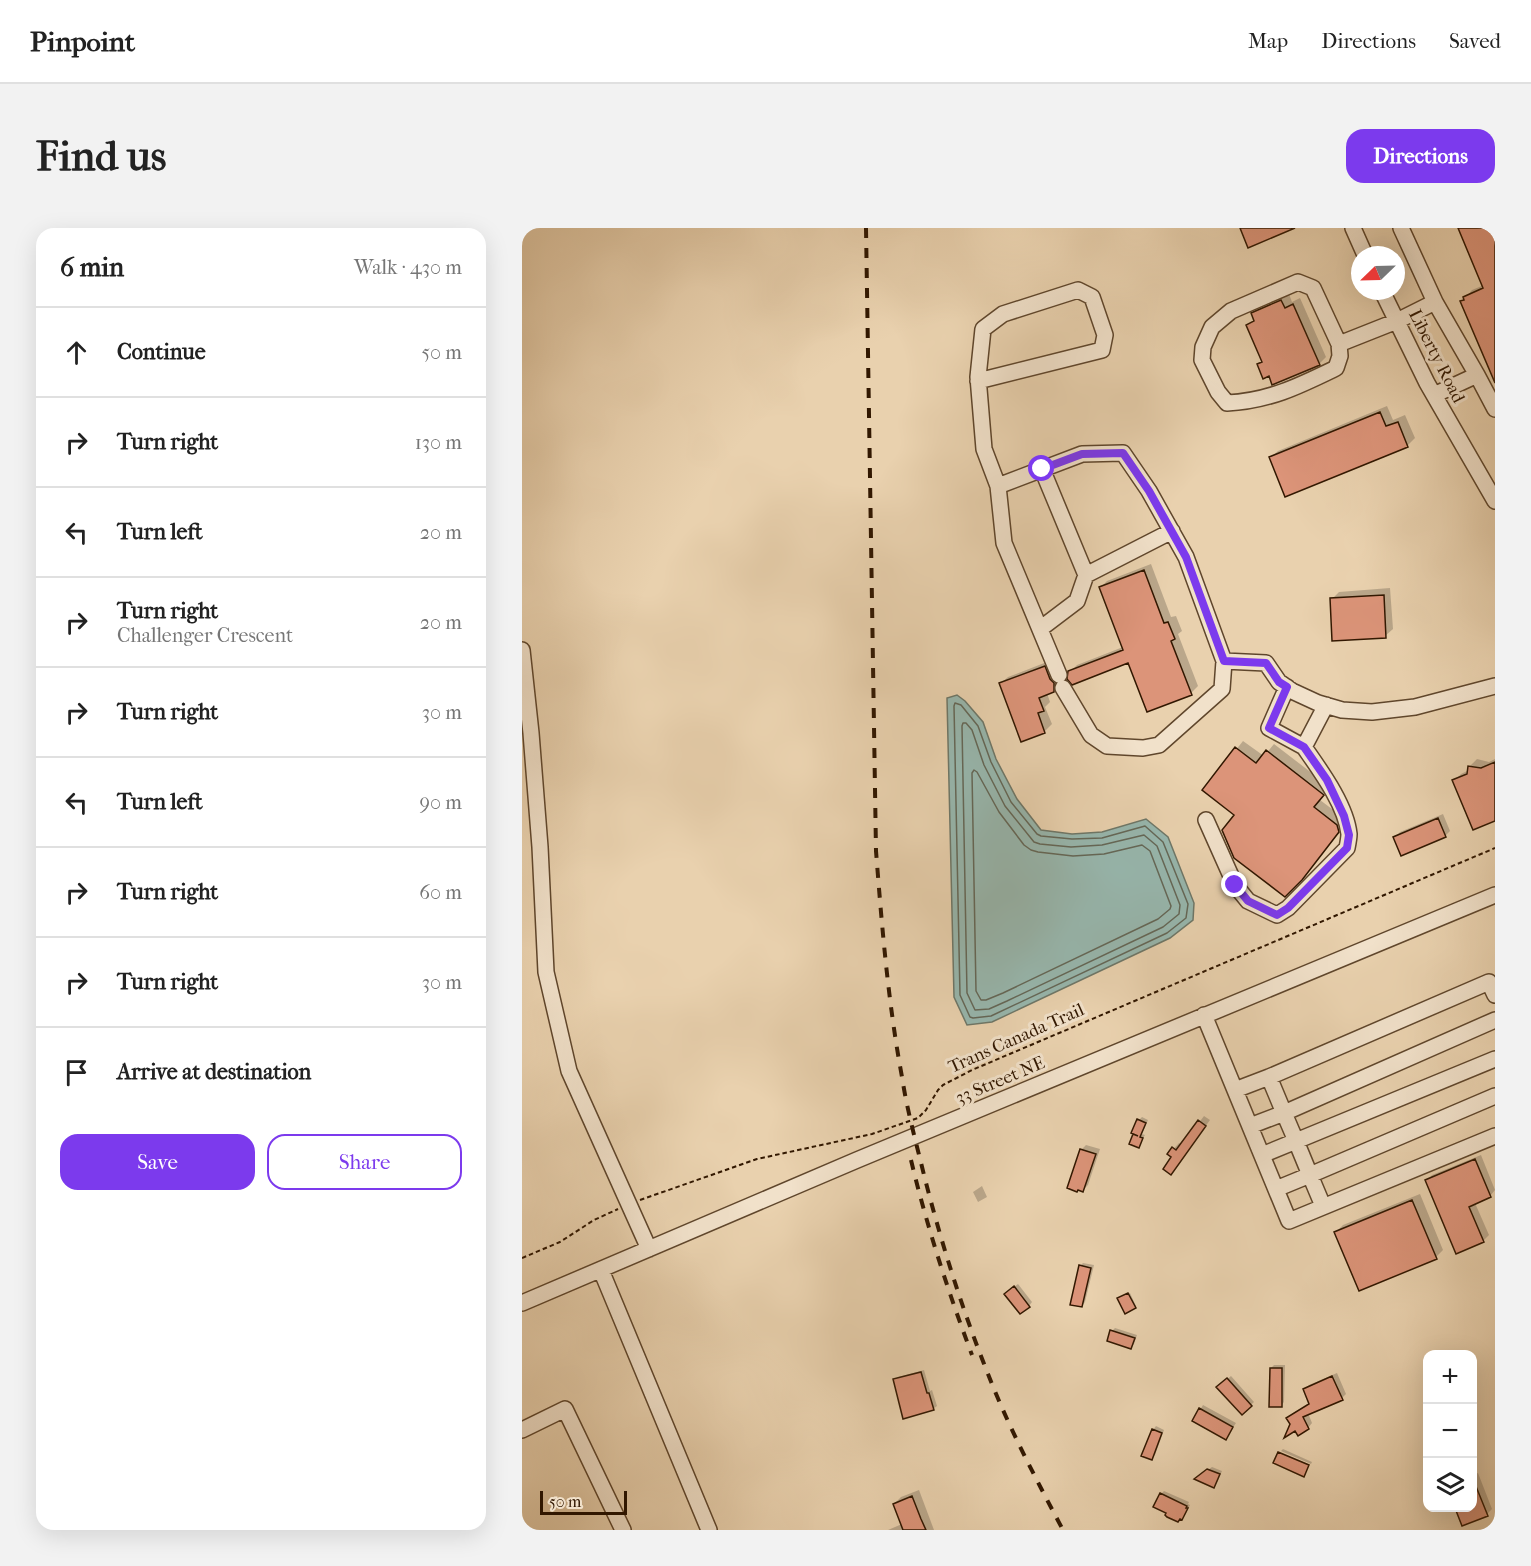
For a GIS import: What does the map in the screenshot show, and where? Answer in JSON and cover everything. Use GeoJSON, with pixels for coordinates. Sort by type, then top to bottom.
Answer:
{"type":"FeatureCollection","features":[{"type":"Feature","properties":{"kind":"street"},"geometry":{"type":"LineString","coordinates":[[1401,228],[1435,302],[1493,401]]}},
{"type":"Feature","properties":{"kind":"street"},"geometry":{"type":"LineString","coordinates":[[1358,229],[1363,246]]}},
{"type":"Feature","properties":{"kind":"street"},"geometry":{"type":"LineString","coordinates":[[1298,282],[1313,288],[1339,344],[1340,356],[1336,368],[1274,396],[1246,402],[1227,403],[1218,392],[1202,360],[1203,347],[1212,327],[1231,311],[1298,282]]}},
{"type":"Feature","properties":{"kind":"street"},"geometry":{"type":"LineString","coordinates":[[978,381],[1102,350],[1105,335],[1092,297],[1078,290],[1003,314],[983,329],[978,381],[984,449],[998,486],[1004,543],[1061,682],[1091,735],[1107,746],[1143,748],[1159,745],[1222,689],[1224,661],[1186,557],[1149,491],[1123,453],[1082,454],[998,486]]}},
{"type":"Feature","properties":{"kind":"street","name":"Liberty Road"},"geometry":{"type":"LineString","coordinates":[[1386,300],[1434,395],[1495,501]]}},
{"type":"Feature","properties":{"kind":"street"},"geometry":{"type":"LineString","coordinates":[[1339,344],[1397,321],[1435,302]]}},
{"type":"Feature","properties":{"kind":"street"},"geometry":{"type":"LineString","coordinates":[[1434,395],[1477,375]]}},
{"type":"Feature","properties":{"kind":"street"},"geometry":{"type":"LineString","coordinates":[[1040,629],[1077,602],[1086,575],[1042,469]]}},
{"type":"Feature","properties":{"kind":"street"},"geometry":{"type":"LineString","coordinates":[[1086,575],[1172,531]]}},
{"type":"Feature","properties":{"kind":"street"},"geometry":{"type":"LineString","coordinates":[[522,650],[540,847],[546,972],[568,1071],[649,1249]]}},
{"type":"Feature","properties":{"kind":"street"},"geometry":{"type":"LineString","coordinates":[[1224,661],[1266,663],[1279,682],[1287,687],[1318,703],[1342,710],[1372,712],[1415,707],[1495,686]]}},
{"type":"Feature","properties":{"kind":"street"},"geometry":{"type":"LineString","coordinates":[[1206,820],[1235,885],[1248,901],[1277,915],[1288,908],[1347,848],[1349,835],[1344,816],[1327,780],[1304,747],[1269,728],[1287,687]]}},
{"type":"Feature","properties":{"kind":"street"},"geometry":{"type":"LineString","coordinates":[[1304,747],[1326,705]]}},
{"type":"Feature","properties":{"kind":"street","name":"33 Street NE"},"geometry":{"type":"LineString","coordinates":[[522,1303],[1204,1015],[1495,895]]}},
{"type":"Feature","properties":{"kind":"street"},"geometry":{"type":"LineString","coordinates":[[1235,1090],[1489,982],[1495,995]]}},
{"type":"Feature","properties":{"kind":"street"},"geometry":{"type":"LineString","coordinates":[[1204,1015],[1289,1221],[1495,1136]]}},
{"type":"Feature","properties":{"kind":"street"},"geometry":{"type":"LineString","coordinates":[[1250,1126],[1495,1020]]}},
{"type":"Feature","properties":{"kind":"street"},"geometry":{"type":"LineString","coordinates":[[1262,1155],[1495,1059]]}},
{"type":"Feature","properties":{"kind":"street"},"geometry":{"type":"LineString","coordinates":[[1269,1077],[1323,1206]]}},
{"type":"Feature","properties":{"kind":"street"},"geometry":{"type":"LineString","coordinates":[[1276,1189],[1495,1096]]}},
{"type":"Feature","properties":{"kind":"street"},"geometry":{"type":"LineString","coordinates":[[601,1270],[709,1530]]}},
{"type":"Feature","properties":{"kind":"street"},"geometry":{"type":"LineString","coordinates":[[522,1430],[565,1409],[623,1530]]}},
{"type":"Feature","properties":{"kind":"path","name":"Trans Canada Trail"},"geometry":{"type":"LineString","coordinates":[[522,1258],[560,1242],[594,1221],[629,1204],[742,1163],[773,1154],[872,1134],[918,1118],[943,1085],[972,1070],[1495,848]]}},
{"type":"Feature","properties":{"kind":"water"},"geometry":{"type":"Polygon","coordinates":[[[957,695],[983,722],[996,759],[1017,799],[1041,830],[1072,834],[1102,832],[1146,819],[1168,837],[1194,903],[1193,920],[1170,938],[992,1022],[967,1025],[954,997],[947,698],[957,695]]]}},
{"type":"Feature","properties":{"kind":"building"},"geometry":{"type":"Polygon","coordinates":[[[1240,228],[1295,228],[1248,248],[1240,228]]]}},
{"type":"Feature","properties":{"kind":"building"},"geometry":{"type":"Polygon","coordinates":[[[1458,228],[1495,228],[1495,383],[1460,301],[1464,300],[1463,297],[1483,288],[1458,228]]]}},
{"type":"Feature","properties":{"kind":"building"},"geometry":{"type":"Polygon","coordinates":[[[1281,300],[1285,308],[1293,304],[1320,365],[1272,385],[1269,376],[1263,379],[1257,364],[1262,362],[1246,325],[1254,321],[1251,313],[1281,300]]]}},
{"type":"Feature","properties":{"kind":"building"},"geometry":{"type":"Polygon","coordinates":[[[1380,412],[1386,426],[1398,422],[1408,447],[1285,497],[1269,457],[1380,412]]]}},
{"type":"Feature","properties":{"kind":"building"},"geometry":{"type":"Polygon","coordinates":[[[1144,570],[1164,623],[1168,622],[1175,639],[1171,641],[1192,695],[1147,712],[1128,663],[1072,685],[1067,679],[1068,671],[1123,650],[1099,587],[1144,570]]]}},
{"type":"Feature","properties":{"kind":"building"},"geometry":{"type":"Polygon","coordinates":[[[1384,595],[1386,638],[1332,641],[1330,598],[1384,595]]]}},
{"type":"Feature","properties":{"kind":"building"},"geometry":{"type":"Polygon","coordinates":[[[1045,666],[1054,683],[1054,692],[1039,698],[1044,711],[1038,713],[1045,733],[1021,742],[999,683],[1045,666]]]}},
{"type":"Feature","properties":{"kind":"building"},"geometry":{"type":"Polygon","coordinates":[[[1235,747],[1256,763],[1266,750],[1324,795],[1314,807],[1337,825],[1339,832],[1302,880],[1285,897],[1234,858],[1222,830],[1234,815],[1202,790],[1235,747]]]}},
{"type":"Feature","properties":{"kind":"building"},"geometry":{"type":"Polygon","coordinates":[[[1495,762],[1495,821],[1473,830],[1452,780],[1467,774],[1468,766],[1481,768],[1495,762]]]}},
{"type":"Feature","properties":{"kind":"building"},"geometry":{"type":"Polygon","coordinates":[[[1438,818],[1446,837],[1401,856],[1393,837],[1438,818]]]}},
{"type":"Feature","properties":{"kind":"building"},"geometry":{"type":"Polygon","coordinates":[[[1137,1119],[1146,1123],[1140,1137],[1143,1138],[1139,1148],[1129,1144],[1133,1134],[1138,1136],[1131,1133],[1137,1119]]]}},
{"type":"Feature","properties":{"kind":"building"},"geometry":{"type":"Polygon","coordinates":[[[1198,1120],[1206,1126],[1171,1175],[1163,1169],[1171,1157],[1167,1154],[1172,1147],[1176,1150],[1198,1120]]]}},
{"type":"Feature","properties":{"kind":"building"},"geometry":{"type":"Polygon","coordinates":[[[1080,1149],[1096,1154],[1083,1192],[1078,1190],[1077,1192],[1067,1188],[1080,1149]]]}},
{"type":"Feature","properties":{"kind":"building"},"geometry":{"type":"Polygon","coordinates":[[[1475,1159],[1491,1197],[1469,1207],[1484,1242],[1456,1254],[1425,1180],[1475,1159]]]}},
{"type":"Feature","properties":{"kind":"building"},"geometry":{"type":"Polygon","coordinates":[[[1412,1200],[1437,1259],[1359,1291],[1334,1232],[1412,1200]]]}},
{"type":"Feature","properties":{"kind":"building"},"geometry":{"type":"Polygon","coordinates":[[[1079,1265],[1091,1268],[1082,1307],[1070,1305],[1079,1265]]]}},
{"type":"Feature","properties":{"kind":"building"},"geometry":{"type":"Polygon","coordinates":[[[1014,1286],[1030,1307],[1020,1314],[1004,1294],[1014,1286]]]}},
{"type":"Feature","properties":{"kind":"building"},"geometry":{"type":"Polygon","coordinates":[[[1128,1293],[1136,1308],[1125,1314],[1117,1298],[1128,1293]]]}},
{"type":"Feature","properties":{"kind":"building"},"geometry":{"type":"Polygon","coordinates":[[[1110,1330],[1135,1338],[1131,1349],[1107,1341],[1110,1330]]]}},
{"type":"Feature","properties":{"kind":"building"},"geometry":{"type":"Polygon","coordinates":[[[1270,1368],[1282,1368],[1282,1407],[1269,1407],[1270,1368]]]}},
{"type":"Feature","properties":{"kind":"building"},"geometry":{"type":"Polygon","coordinates":[[[921,1372],[934,1410],[903,1419],[893,1379],[921,1372]]]}},
{"type":"Feature","properties":{"kind":"building"},"geometry":{"type":"Polygon","coordinates":[[[1332,1376],[1343,1400],[1303,1417],[1309,1429],[1298,1436],[1295,1431],[1284,1438],[1290,1424],[1286,1418],[1309,1404],[1303,1389],[1332,1376]]]}},
{"type":"Feature","properties":{"kind":"building"},"geometry":{"type":"Polygon","coordinates":[[[1227,1378],[1252,1406],[1242,1415],[1216,1387],[1227,1378]]]}},
{"type":"Feature","properties":{"kind":"building"},"geometry":{"type":"Polygon","coordinates":[[[1199,1408],[1233,1427],[1226,1440],[1192,1421],[1199,1408]]]}},
{"type":"Feature","properties":{"kind":"building"},"geometry":{"type":"Polygon","coordinates":[[[1152,1429],[1162,1433],[1152,1460],[1141,1456],[1152,1429]]]}},
{"type":"Feature","properties":{"kind":"building"},"geometry":{"type":"Polygon","coordinates":[[[1278,1452],[1309,1465],[1304,1477],[1273,1463],[1278,1452]]]}},
{"type":"Feature","properties":{"kind":"building"},"geometry":{"type":"Polygon","coordinates":[[[1207,1469],[1220,1474],[1214,1488],[1194,1479],[1207,1469]]]}},
{"type":"Feature","properties":{"kind":"building"},"geometry":{"type":"Polygon","coordinates":[[[1477,1489],[1488,1516],[1462,1526],[1457,1512],[1477,1512],[1477,1489]]]}},
{"type":"Feature","properties":{"kind":"building"},"geometry":{"type":"Polygon","coordinates":[[[1160,1493],[1187,1506],[1182,1520],[1178,1522],[1153,1507],[1160,1493]]]}},
{"type":"Feature","properties":{"kind":"building"},"geometry":{"type":"Polygon","coordinates":[[[912,1496],[926,1530],[903,1530],[893,1504],[912,1496]]]}},
{"type":"Feature","properties":{"kind":"railway"},"geometry":{"type":"LineString","coordinates":[[866,228],[876,851],[886,964],[897,1049],[906,1102],[924,1175],[945,1250],[978,1350],[1005,1414],[1063,1530]]}},
{"type":"Feature","properties":{"kind":"railway"},"geometry":{"type":"LineString","coordinates":[[911,1160],[938,1259],[972,1355]]}},
{"type":"Feature","properties":{"kind":"route"},"geometry":{"type":"LineString","coordinates":[[1042,469],[1082,454],[1123,453],[1149,491],[1186,557],[1224,661],[1266,663],[1279,682],[1287,687],[1269,728],[1304,747],[1327,780],[1344,816],[1349,835],[1347,848],[1288,908],[1277,915],[1248,901],[1235,885]]}}]}
